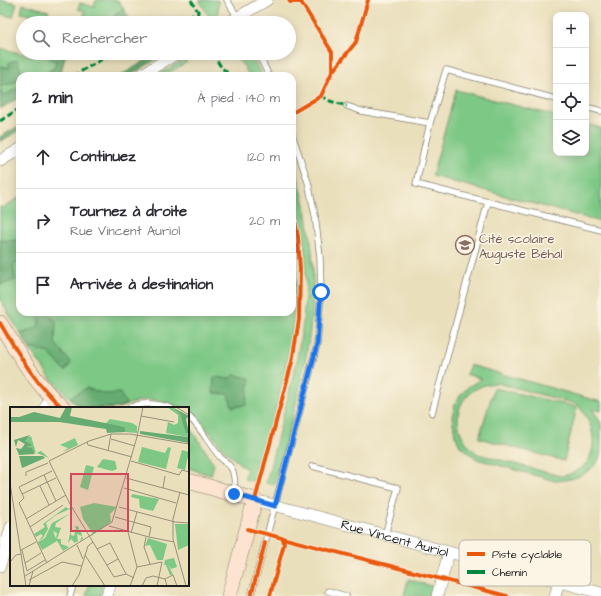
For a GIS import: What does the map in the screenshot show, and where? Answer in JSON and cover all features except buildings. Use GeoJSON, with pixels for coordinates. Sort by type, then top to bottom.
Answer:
{"type":"FeatureCollection","features":[{"type":"Feature","properties":{"kind":"street"},"geometry":{"type":"LineString","coordinates":[[243,16],[267,0]]}},
{"type":"Feature","properties":{"kind":"street"},"geometry":{"type":"LineString","coordinates":[[146,72],[166,60]]}},
{"type":"Feature","properties":{"kind":"street"},"geometry":{"type":"LineString","coordinates":[[0,161],[16,151]]}},
{"type":"Feature","properties":{"kind":"street"},"geometry":{"type":"LineString","coordinates":[[0,323],[48,403],[60,407]]}},
{"type":"Feature","properties":{"kind":"street","name":"Rue Vincent Auriol"},"geometry":{"type":"LineString","coordinates":[[189,481],[275,506],[459,555]]}},
{"type":"Feature","properties":{"kind":"street"},"geometry":{"type":"LineString","coordinates":[[229,596],[255,500]]}},
{"type":"Feature","properties":{"kind":"street"},"geometry":{"type":"LineString","coordinates":[[0,566],[10,531]]}},
{"type":"Feature","properties":{"kind":"street"},"geometry":{"type":"LineString","coordinates":[[437,596],[449,552]]}},
{"type":"Feature","properties":{"kind":"street"},"geometry":{"type":"LineString","coordinates":[[107,596],[110,586]]}},
{"type":"Feature","properties":{"kind":"street"},"geometry":{"type":"LineString","coordinates":[[555,596],[557,586]]}},
{"type":"Feature","properties":{"kind":"street","name":"Rue Vincent Auriol"},"geometry":{"type":"LineString","coordinates":[[574,586],[601,593]]}},
{"type":"Feature","properties":{"kind":"lane"},"geometry":{"type":"LineString","coordinates":[[227,0],[233,16]]}},
{"type":"Feature","properties":{"kind":"lane"},"geometry":{"type":"LineString","coordinates":[[261,60],[267,72]]}},
{"type":"Feature","properties":{"kind":"lane"},"geometry":{"type":"LineString","coordinates":[[553,98],[446,70],[430,123],[416,184],[601,230]]}},
{"type":"Feature","properties":{"kind":"lane"},"geometry":{"type":"LineString","coordinates":[[347,106],[361,111],[430,123]]}},
{"type":"Feature","properties":{"kind":"lane"},"geometry":{"type":"LineString","coordinates":[[589,108],[601,111]]}},
{"type":"Feature","properties":{"kind":"lane"},"geometry":{"type":"LineString","coordinates":[[251,596],[317,345],[321,292],[320,257],[308,182],[296,146]]}},
{"type":"Feature","properties":{"kind":"lane"},"geometry":{"type":"LineString","coordinates":[[432,412],[488,202]]}},
{"type":"Feature","properties":{"kind":"lane"},"geometry":{"type":"LineString","coordinates":[[132,407],[143,404],[163,407]]}},
{"type":"Feature","properties":{"kind":"lane"},"geometry":{"type":"LineString","coordinates":[[189,417],[196,423],[221,458],[229,464],[233,471],[235,484],[234,494]]}},
{"type":"Feature","properties":{"kind":"lane"},"geometry":{"type":"LineString","coordinates":[[312,466],[398,488],[385,535]]}},
{"type":"Feature","properties":{"kind":"lane"},"geometry":{"type":"LineString","coordinates":[[70,596],[73,586]]}},
{"type":"Feature","properties":{"kind":"lane"},"geometry":{"type":"LineString","coordinates":[[328,591],[346,596]]}},
{"type":"Feature","properties":{"kind":"green space"},"geometry":{"type":"Polygon","coordinates":[[[0,0],[17,3],[13,17],[0,14],[0,0]]]}},
{"type":"Feature","properties":{"kind":"green space"},"geometry":{"type":"Polygon","coordinates":[[[96,0],[118,0],[123,8],[114,16],[84,16],[85,11],[78,9],[80,3],[94,7],[96,0]]]}},
{"type":"Feature","properties":{"kind":"green space"},"geometry":{"type":"Polygon","coordinates":[[[199,0],[218,0],[218,15],[209,16],[199,0]]]}},
{"type":"Feature","properties":{"kind":"green space"},"geometry":{"type":"Polygon","coordinates":[[[23,4],[49,11],[47,16],[34,16],[21,13],[23,4]]]}},
{"type":"Feature","properties":{"kind":"green space"},"geometry":{"type":"Polygon","coordinates":[[[123,8],[128,16],[114,16],[123,8]]]}},
{"type":"Feature","properties":{"kind":"green space"},"geometry":{"type":"Polygon","coordinates":[[[0,48],[16,52],[16,60],[56,61],[54,68],[48,72],[21,72],[21,70],[0,66],[0,48]]]}},
{"type":"Feature","properties":{"kind":"green space"},"geometry":{"type":"Polygon","coordinates":[[[17,60],[21,72],[16,72],[16,81],[0,87],[0,66],[9,68],[9,62],[17,60]]]}},
{"type":"Feature","properties":{"kind":"green space"},"geometry":{"type":"Polygon","coordinates":[[[54,60],[64,60],[61,72],[48,72],[54,68],[56,61],[54,60]]]}},
{"type":"Feature","properties":{"kind":"green space"},"geometry":{"type":"Polygon","coordinates":[[[146,60],[155,60],[135,72],[127,72],[146,60]]]}},
{"type":"Feature","properties":{"kind":"green space"},"geometry":{"type":"Polygon","coordinates":[[[183,60],[187,62],[171,72],[163,72],[183,60]]]}},
{"type":"Feature","properties":{"kind":"green space"},"geometry":{"type":"Polygon","coordinates":[[[239,60],[253,60],[260,72],[247,72],[239,60]]]}},
{"type":"Feature","properties":{"kind":"green space"},"geometry":{"type":"Polygon","coordinates":[[[16,81],[16,89],[3,97],[0,87],[16,81]]]}},
{"type":"Feature","properties":{"kind":"green space"},"geometry":{"type":"Polygon","coordinates":[[[0,89],[3,96],[16,89],[16,99],[0,109],[0,89]]]}},
{"type":"Feature","properties":{"kind":"green space"},"geometry":{"type":"Polygon","coordinates":[[[456,90],[553,115],[553,156],[589,156],[589,125],[601,128],[601,222],[432,176],[456,90]]]}},
{"type":"Feature","properties":{"kind":"green space"},"geometry":{"type":"Polygon","coordinates":[[[16,128],[16,132],[0,142],[0,137],[16,128]]]}},
{"type":"Feature","properties":{"kind":"green space"},"geometry":{"type":"Polygon","coordinates":[[[296,171],[305,204],[312,251],[312,309],[300,385],[274,485],[266,483],[296,364],[303,323],[306,285],[305,249],[296,201],[296,171]]]}},
{"type":"Feature","properties":{"kind":"green space"},"geometry":{"type":"Polygon","coordinates":[[[16,199],[16,316],[294,316],[288,358],[281,390],[256,482],[244,479],[247,470],[224,450],[195,414],[189,411],[189,407],[178,407],[158,401],[144,400],[122,407],[79,407],[51,379],[29,348],[0,299],[0,206],[2,208],[16,199]]]}},
{"type":"Feature","properties":{"kind":"green space"},"geometry":{"type":"Polygon","coordinates":[[[16,240],[16,263],[13,266],[15,280],[0,285],[0,241],[16,240]]]}},
{"type":"Feature","properties":{"kind":"green space"},"geometry":{"type":"Polygon","coordinates":[[[40,316],[50,316],[56,321],[55,343],[71,363],[65,371],[49,353],[29,348],[21,334],[38,327],[40,316]]]}},
{"type":"Feature","properties":{"kind":"green space"},"geometry":{"type":"Polygon","coordinates":[[[470,365],[601,402],[601,411],[592,409],[601,424],[601,453],[594,466],[589,471],[576,477],[555,481],[477,459],[460,446],[455,435],[452,417],[455,404],[460,396],[468,387],[481,379],[466,374],[470,365]],[[497,383],[482,386],[471,392],[463,400],[459,411],[458,422],[461,433],[468,444],[478,454],[560,476],[573,473],[583,466],[590,458],[593,447],[593,436],[590,424],[576,404],[497,383]]]}},
{"type":"Feature","properties":{"kind":"green space"},"geometry":{"type":"Polygon","coordinates":[[[233,375],[250,378],[246,405],[232,407],[228,394],[213,393],[214,377],[229,379],[233,375]]]}},
{"type":"Feature","properties":{"kind":"green space"},"geometry":{"type":"Polygon","coordinates":[[[86,388],[105,394],[120,393],[126,404],[119,407],[79,407],[70,398],[86,388]]]}},
{"type":"Feature","properties":{"kind":"green space"},"geometry":{"type":"Polygon","coordinates":[[[494,388],[577,407],[564,461],[479,438],[494,388]]]}},
{"type":"Feature","properties":{"kind":"green space"},"geometry":{"type":"Polygon","coordinates":[[[189,428],[196,436],[214,464],[211,475],[189,468],[189,428]]]}},
{"type":"Feature","properties":{"kind":"green space"},"geometry":{"type":"Polygon","coordinates":[[[408,579],[434,587],[431,596],[404,596],[408,579]]]}},
{"type":"Feature","properties":{"kind":"green space"},"geometry":{"type":"Polygon","coordinates":[[[89,586],[103,586],[100,596],[86,596],[89,586]]]}},
{"type":"Feature","properties":{"kind":"marked path"},"geometry":{"type":"LineString","coordinates":[[191,0],[200,16]]}},
{"type":"Feature","properties":{"kind":"marked path"},"geometry":{"type":"LineString","coordinates":[[191,16],[199,13]]}},
{"type":"Feature","properties":{"kind":"marked path"},"geometry":{"type":"LineString","coordinates":[[80,72],[101,60]]}},
{"type":"Feature","properties":{"kind":"marked path"},"geometry":{"type":"LineString","coordinates":[[217,60],[227,72]]}},
{"type":"Feature","properties":{"kind":"marked path"},"geometry":{"type":"LineString","coordinates":[[321,96],[330,101],[347,106]]}},
{"type":"Feature","properties":{"kind":"marked path"},"geometry":{"type":"LineString","coordinates":[[0,121],[16,111]]}},
{"type":"Feature","properties":{"kind":"cycle path"},"geometry":{"type":"LineString","coordinates":[[289,0],[290,2],[301,2],[332,52],[332,72]]}},
{"type":"Feature","properties":{"kind":"cycle path"},"geometry":{"type":"LineString","coordinates":[[296,111],[321,96],[332,72],[356,42],[368,0]]}},
{"type":"Feature","properties":{"kind":"cycle path"},"geometry":{"type":"LineString","coordinates":[[255,500],[292,362],[299,320],[300,269],[296,226]]}},
{"type":"Feature","properties":{"kind":"cycle path"},"geometry":{"type":"LineString","coordinates":[[0,323],[36,379],[62,407]]}},
{"type":"Feature","properties":{"kind":"cycle path"},"geometry":{"type":"LineString","coordinates":[[247,529],[459,584]]}},
{"type":"Feature","properties":{"kind":"cycle path"},"geometry":{"type":"LineString","coordinates":[[270,596],[284,544],[283,538]]}},
{"type":"Feature","properties":{"kind":"cycle path"},"geometry":{"type":"LineString","coordinates":[[251,596],[265,543]]}},
{"type":"Feature","properties":{"kind":"cycle path"},"geometry":{"type":"LineString","coordinates":[[468,586],[507,596]]}},
{"type":"Feature","properties":{"kind":"place","name":"Cité scolaire Auguste Béhal"},"geometry":{"type":"Point","coordinates":[465,245]}},
{"type":"Feature","properties":{"kind":"route"},"geometry":{"type":"LineString","coordinates":[[234,494],[275,506],[306,392],[317,345],[321,292]]}}]}
